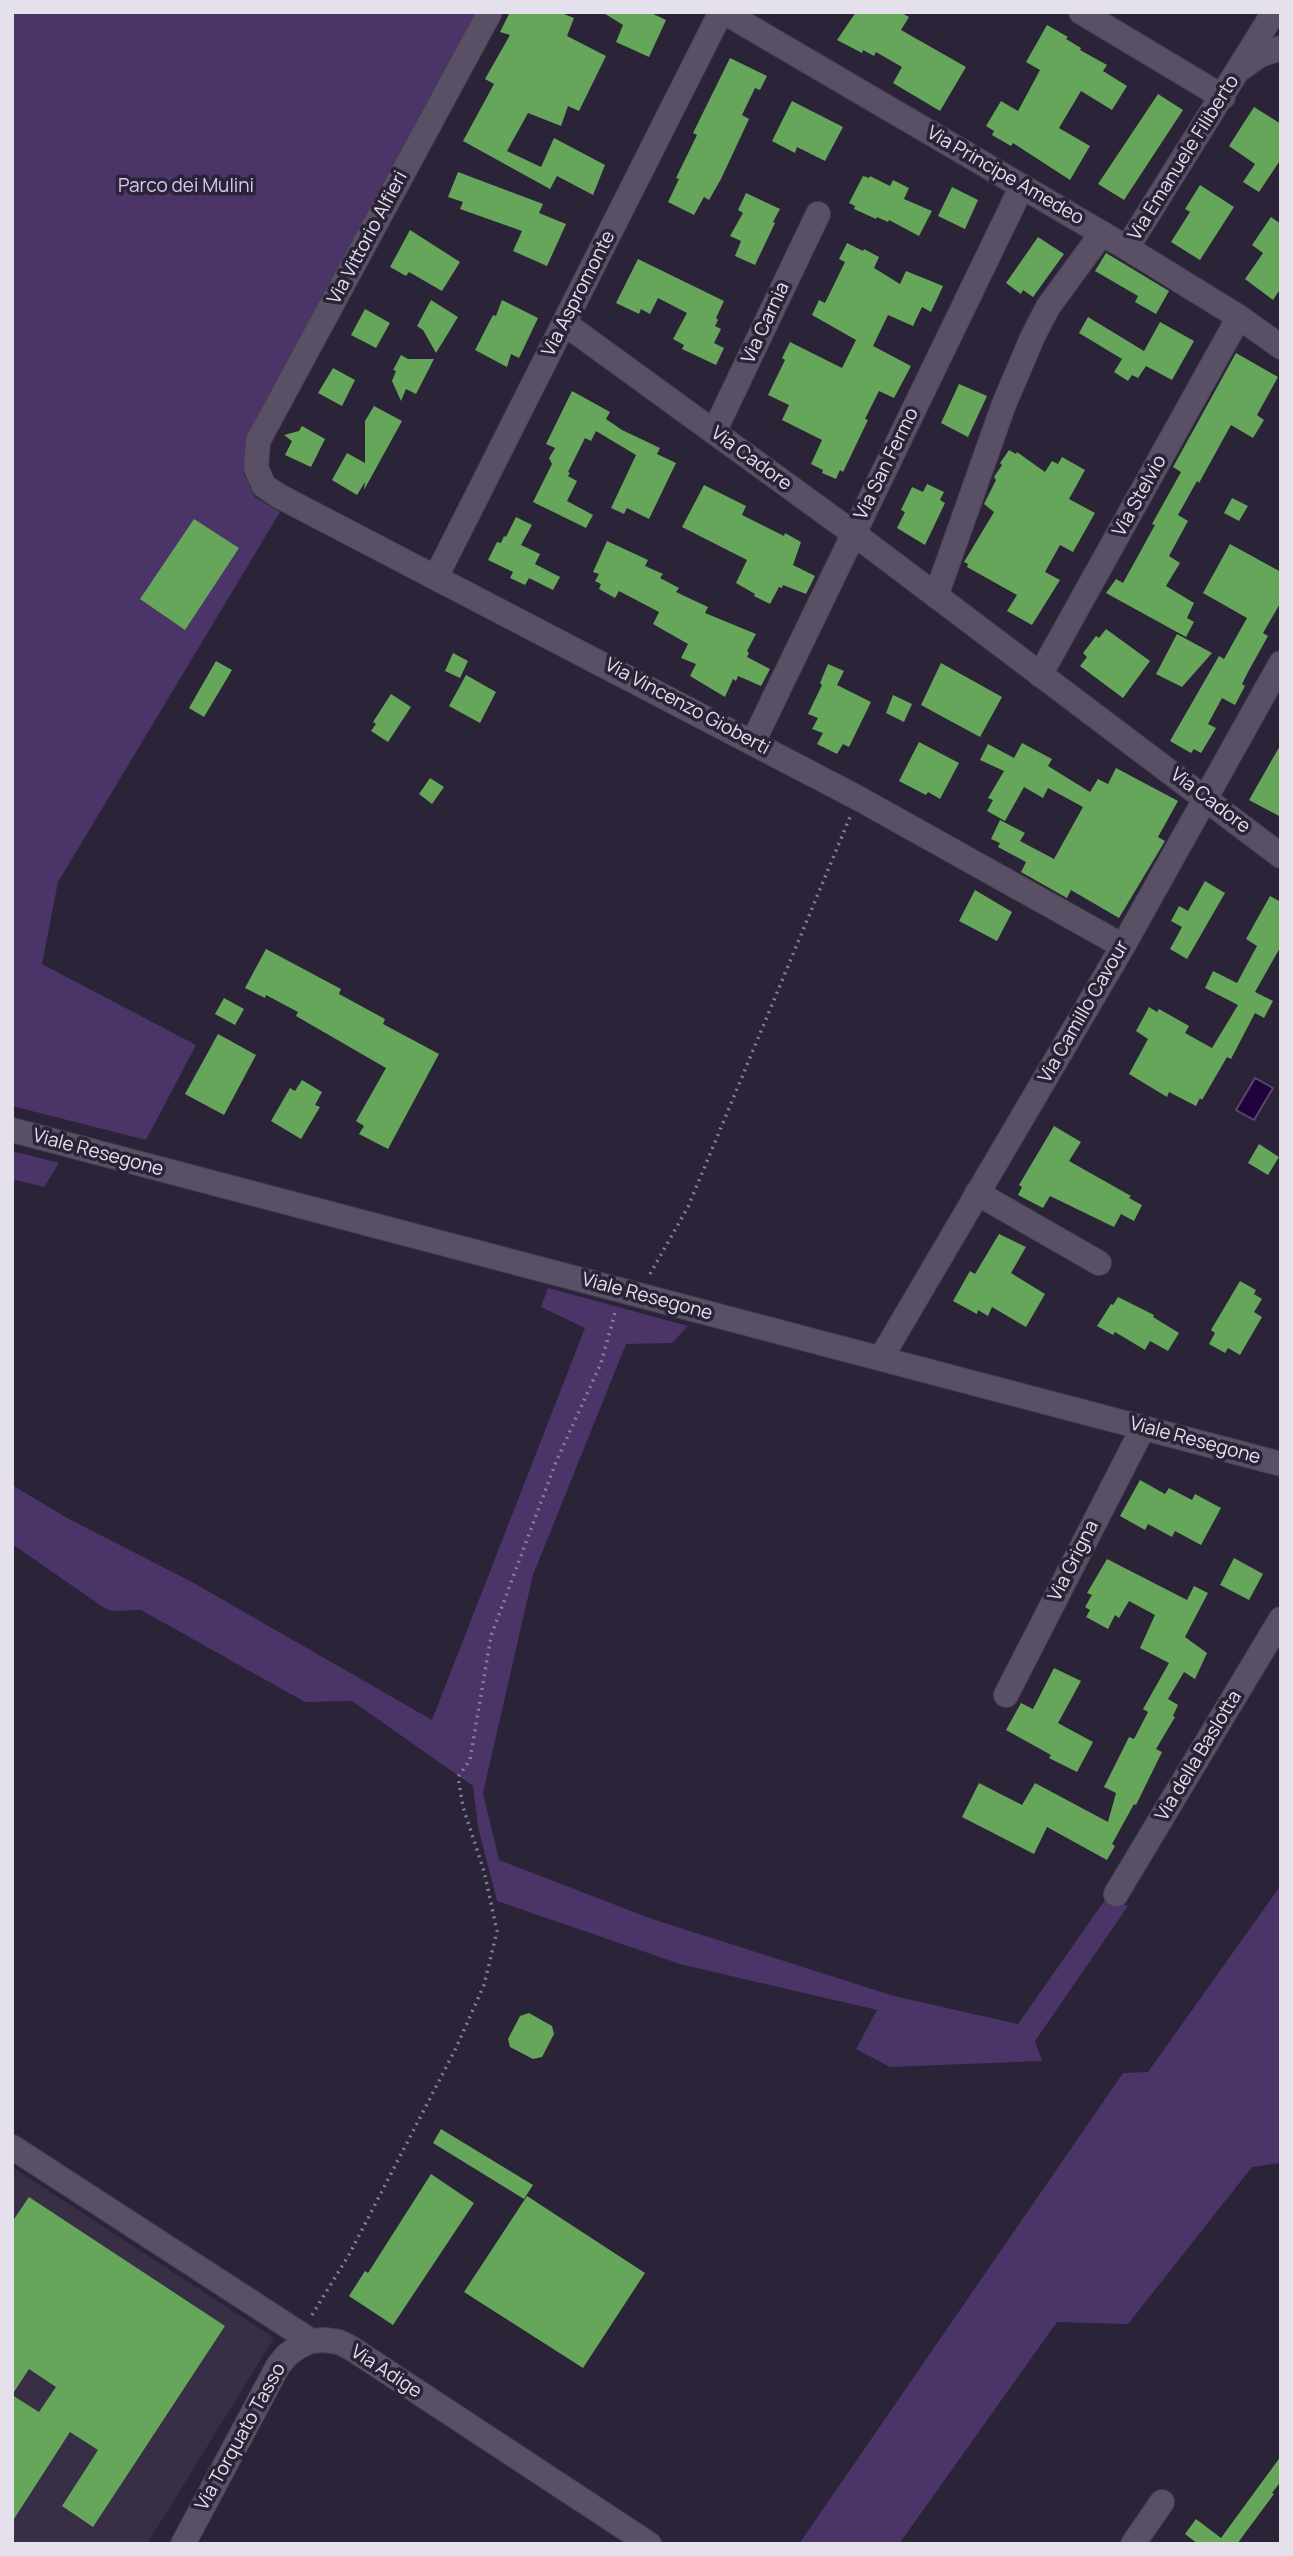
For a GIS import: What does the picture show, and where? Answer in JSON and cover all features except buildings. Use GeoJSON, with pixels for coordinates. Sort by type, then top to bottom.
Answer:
{"type":"FeatureCollection","features":[{"type":"Feature","properties":{"kind":"street","name":"Via Vittorio Alfieri"},"geometry":{"type":"LineString","coordinates":[[256,468],[258,441],[490,12]]}},
{"type":"Feature","properties":{"kind":"street","name":"Via Principe Amedeo"},"geometry":{"type":"LineString","coordinates":[[723,12],[1127,248],[1239,317],[1281,347]]}},
{"type":"Feature","properties":{"kind":"street","name":"Via Aspromonte"},"geometry":{"type":"LineString","coordinates":[[436,577],[723,12]]}},
{"type":"Feature","properties":{"kind":"street"},"geometry":{"type":"LineString","coordinates":[[1081,12],[1223,97]]}},
{"type":"Feature","properties":{"kind":"street"},"geometry":{"type":"LineString","coordinates":[[1275,12],[1281,38]]}},
{"type":"Feature","properties":{"kind":"street","name":"Via Emanuele Filiberto"},"geometry":{"type":"LineString","coordinates":[[1127,248],[1223,97],[1249,48],[1275,12]]}},
{"type":"Feature","properties":{"kind":"street"},"geometry":{"type":"LineString","coordinates":[[1240,69],[1260,55],[1281,48]]}},
{"type":"Feature","properties":{"kind":"street","name":"Via San Fermo"},"geometry":{"type":"LineString","coordinates":[[753,742],[1022,186]]}},
{"type":"Feature","properties":{"kind":"street","name":"Via Carnia"},"geometry":{"type":"LineString","coordinates":[[714,432],[818,214]]}},
{"type":"Feature","properties":{"kind":"street"},"geometry":{"type":"LineString","coordinates":[[936,596],[1004,404],[1033,337],[1048,307],[1102,233]]}},
{"type":"Feature","properties":{"kind":"street","name":"Via Stelvio"},"geometry":{"type":"LineString","coordinates":[[1040,676],[1239,317]]}},
{"type":"Feature","properties":{"kind":"street","name":"Via Cadore"},"geometry":{"type":"LineString","coordinates":[[564,323],[853,533],[1281,856]]}},
{"type":"Feature","properties":{"kind":"street","name":"Via Vincenzo Gioberti"},"geometry":{"type":"LineString","coordinates":[[256,468],[264,486],[279,496],[753,742],[1123,946]]}},
{"type":"Feature","properties":{"kind":"street","name":"Via Camillo Cavour"},"geometry":{"type":"LineString","coordinates":[[881,1358],[1123,946],[1281,663]]}},
{"type":"Feature","properties":{"kind":"street","name":"Viale Resegone"},"geometry":{"type":"LineString","coordinates":[[12,1130],[1281,1464]]}},
{"type":"Feature","properties":{"kind":"street"},"geometry":{"type":"LineString","coordinates":[[977,1193],[1099,1263]]}},
{"type":"Feature","properties":{"kind":"street","name":"Via Grigna"},"geometry":{"type":"LineString","coordinates":[[1006,1695],[1143,1428]]}},
{"type":"Feature","properties":{"kind":"street","name":"Via della Baslotta"},"geometry":{"type":"LineString","coordinates":[[1116,1894],[1272,1652],[1281,1619]]}},
{"type":"Feature","properties":{"kind":"street","name":"Via Adige"},"geometry":{"type":"LineString","coordinates":[[12,2147],[305,2338],[351,2348],[649,2544]]}},
{"type":"Feature","properties":{"kind":"street","name":"Via Torquato Tasso"},"geometry":{"type":"LineString","coordinates":[[185,2543],[278,2367],[286,2355],[305,2338]]}},
{"type":"Feature","properties":{"kind":"street"},"geometry":{"type":"LineString","coordinates":[[1133,2544],[1162,2502]]}},
{"type":"Feature","properties":{"kind":"path"},"geometry":{"type":"LineString","coordinates":[[305,2338],[456,2048],[484,1985],[497,1931],[484,1871],[463,1807],[458,1777],[470,1760],[491,1636],[556,1462],[630,1292],[688,1207],[858,798]]}},
{"type":"Feature","properties":{"kind":"shaded area"},"geometry":{"type":"Polygon","coordinates":[[[1255,1078],[1273,1088],[1254,1120],[1236,1110],[1255,1078]]]}},
{"type":"Feature","properties":{"kind":"shaded area"},"geometry":{"type":"Polygon","coordinates":[[[12,2167],[274,2338],[147,2544],[12,2544],[12,2167]]]}},
{"type":"Feature","properties":{"kind":"green space","name":"Parco dei Mulini"},"geometry":{"type":"Polygon","coordinates":[[[12,12],[486,12],[247,436],[243,472],[255,497],[280,512],[58,882],[42,964],[196,1045],[146,1140],[12,1106],[12,12]]]}},
{"type":"Feature","properties":{"kind":"green space"},"geometry":{"type":"Polygon","coordinates":[[[12,1151],[59,1163],[44,1187],[12,1179],[12,1151]]]}},
{"type":"Feature","properties":{"kind":"green space"},"geometry":{"type":"Polygon","coordinates":[[[548,1288],[688,1326],[672,1343],[626,1344],[533,1575],[483,1793],[499,1860],[652,1919],[894,1996],[1018,2024],[1107,1897],[1128,1906],[1035,2041],[1042,2061],[890,2067],[856,2049],[877,2010],[680,1964],[497,1901],[478,1827],[473,1786],[352,1701],[305,1702],[141,1610],[112,1611],[103,1607],[12,1544],[12,1485],[69,1519],[192,1582],[432,1720],[585,1328],[541,1307],[548,1288]]]}},
{"type":"Feature","properties":{"kind":"green space"},"geometry":{"type":"Polygon","coordinates":[[[1281,1885],[1281,2163],[1252,2167],[1128,2324],[1057,2322],[899,2544],[799,2544],[1123,2073],[1148,2072],[1281,1885]]]}}]}
